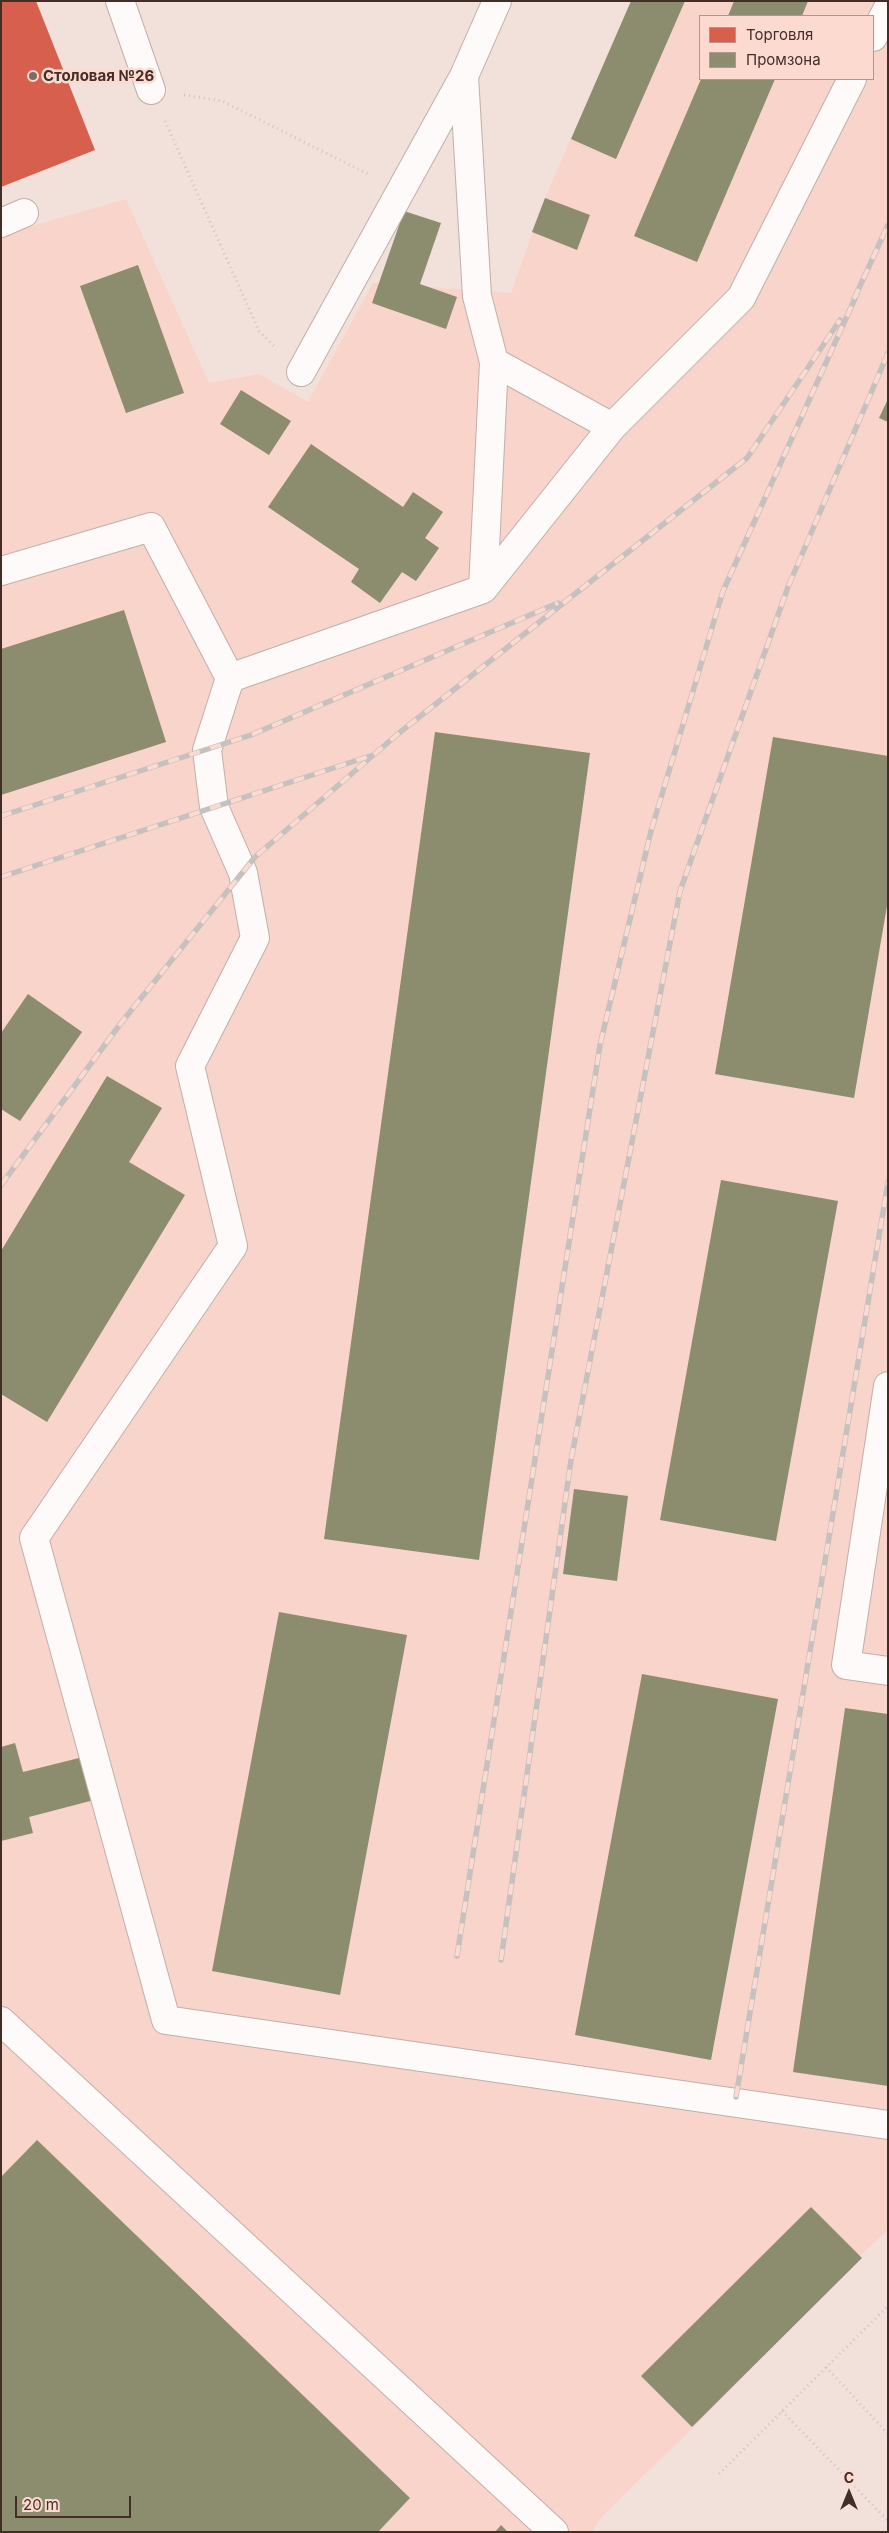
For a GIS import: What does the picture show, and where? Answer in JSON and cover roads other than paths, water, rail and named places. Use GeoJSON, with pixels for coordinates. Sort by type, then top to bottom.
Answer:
{"type":"FeatureCollection","features":[{"type":"Feature","properties":{"kind":"lane"},"geometry":{"type":"LineString","coordinates":[[120,1],[151,90]]}},
{"type":"Feature","properties":{"kind":"lane"},"geometry":{"type":"LineString","coordinates":[[301,372],[464,76],[497,1]]}},
{"type":"Feature","properties":{"kind":"lane"},"geometry":{"type":"LineString","coordinates":[[874,36],[888,8]]}},
{"type":"Feature","properties":{"kind":"lane"},"geometry":{"type":"LineString","coordinates":[[464,76],[477,296],[494,362],[483,589]]}},
{"type":"Feature","properties":{"kind":"lane"},"geometry":{"type":"LineString","coordinates":[[230,678],[483,589],[612,427],[741,298],[851,80]]}},
{"type":"Feature","properties":{"kind":"lane"},"geometry":{"type":"LineString","coordinates":[[494,362],[612,427]]}},
{"type":"Feature","properties":{"kind":"lane"},"geometry":{"type":"LineString","coordinates":[[1,571],[151,527],[230,678],[207,750],[214,807],[243,873],[255,938],[190,1066],[233,1246],[34,1538],[166,2020],[888,2126]]}},
{"type":"Feature","properties":{"kind":"lane"},"geometry":{"type":"LineString","coordinates":[[888,1386],[846,1665],[888,1671]]}},
{"type":"Feature","properties":{"kind":"lane"},"geometry":{"type":"LineString","coordinates":[[1,2021],[554,2532]]}},
{"type":"Feature","properties":{"kind":"railway"},"geometry":{"type":"LineString","coordinates":[[854,299],[888,225]]}},
{"type":"Feature","properties":{"kind":"railway"},"geometry":{"type":"LineString","coordinates":[[457,1956],[600,1045],[651,831],[723,591],[857,294]]}},
{"type":"Feature","properties":{"kind":"railway"},"geometry":{"type":"LineString","coordinates":[[1,1185],[121,1023],[255,857],[399,733],[747,458],[840,320]]}},
{"type":"Feature","properties":{"kind":"railway"},"geometry":{"type":"LineString","coordinates":[[501,1960],[571,1460],[680,891],[788,587],[888,353]]}},
{"type":"Feature","properties":{"kind":"railway"},"geometry":{"type":"LineString","coordinates":[[1,816],[251,735],[558,603]]}},
{"type":"Feature","properties":{"kind":"railway"},"geometry":{"type":"LineString","coordinates":[[1,877],[370,756]]}},
{"type":"Feature","properties":{"kind":"railway"},"geometry":{"type":"LineString","coordinates":[[736,2097],[888,1182]]}},
{"type":"Feature","properties":{"kind":"place","name":"Столовая №26"},"geometry":{"type":"Point","coordinates":[33,76]}}]}
